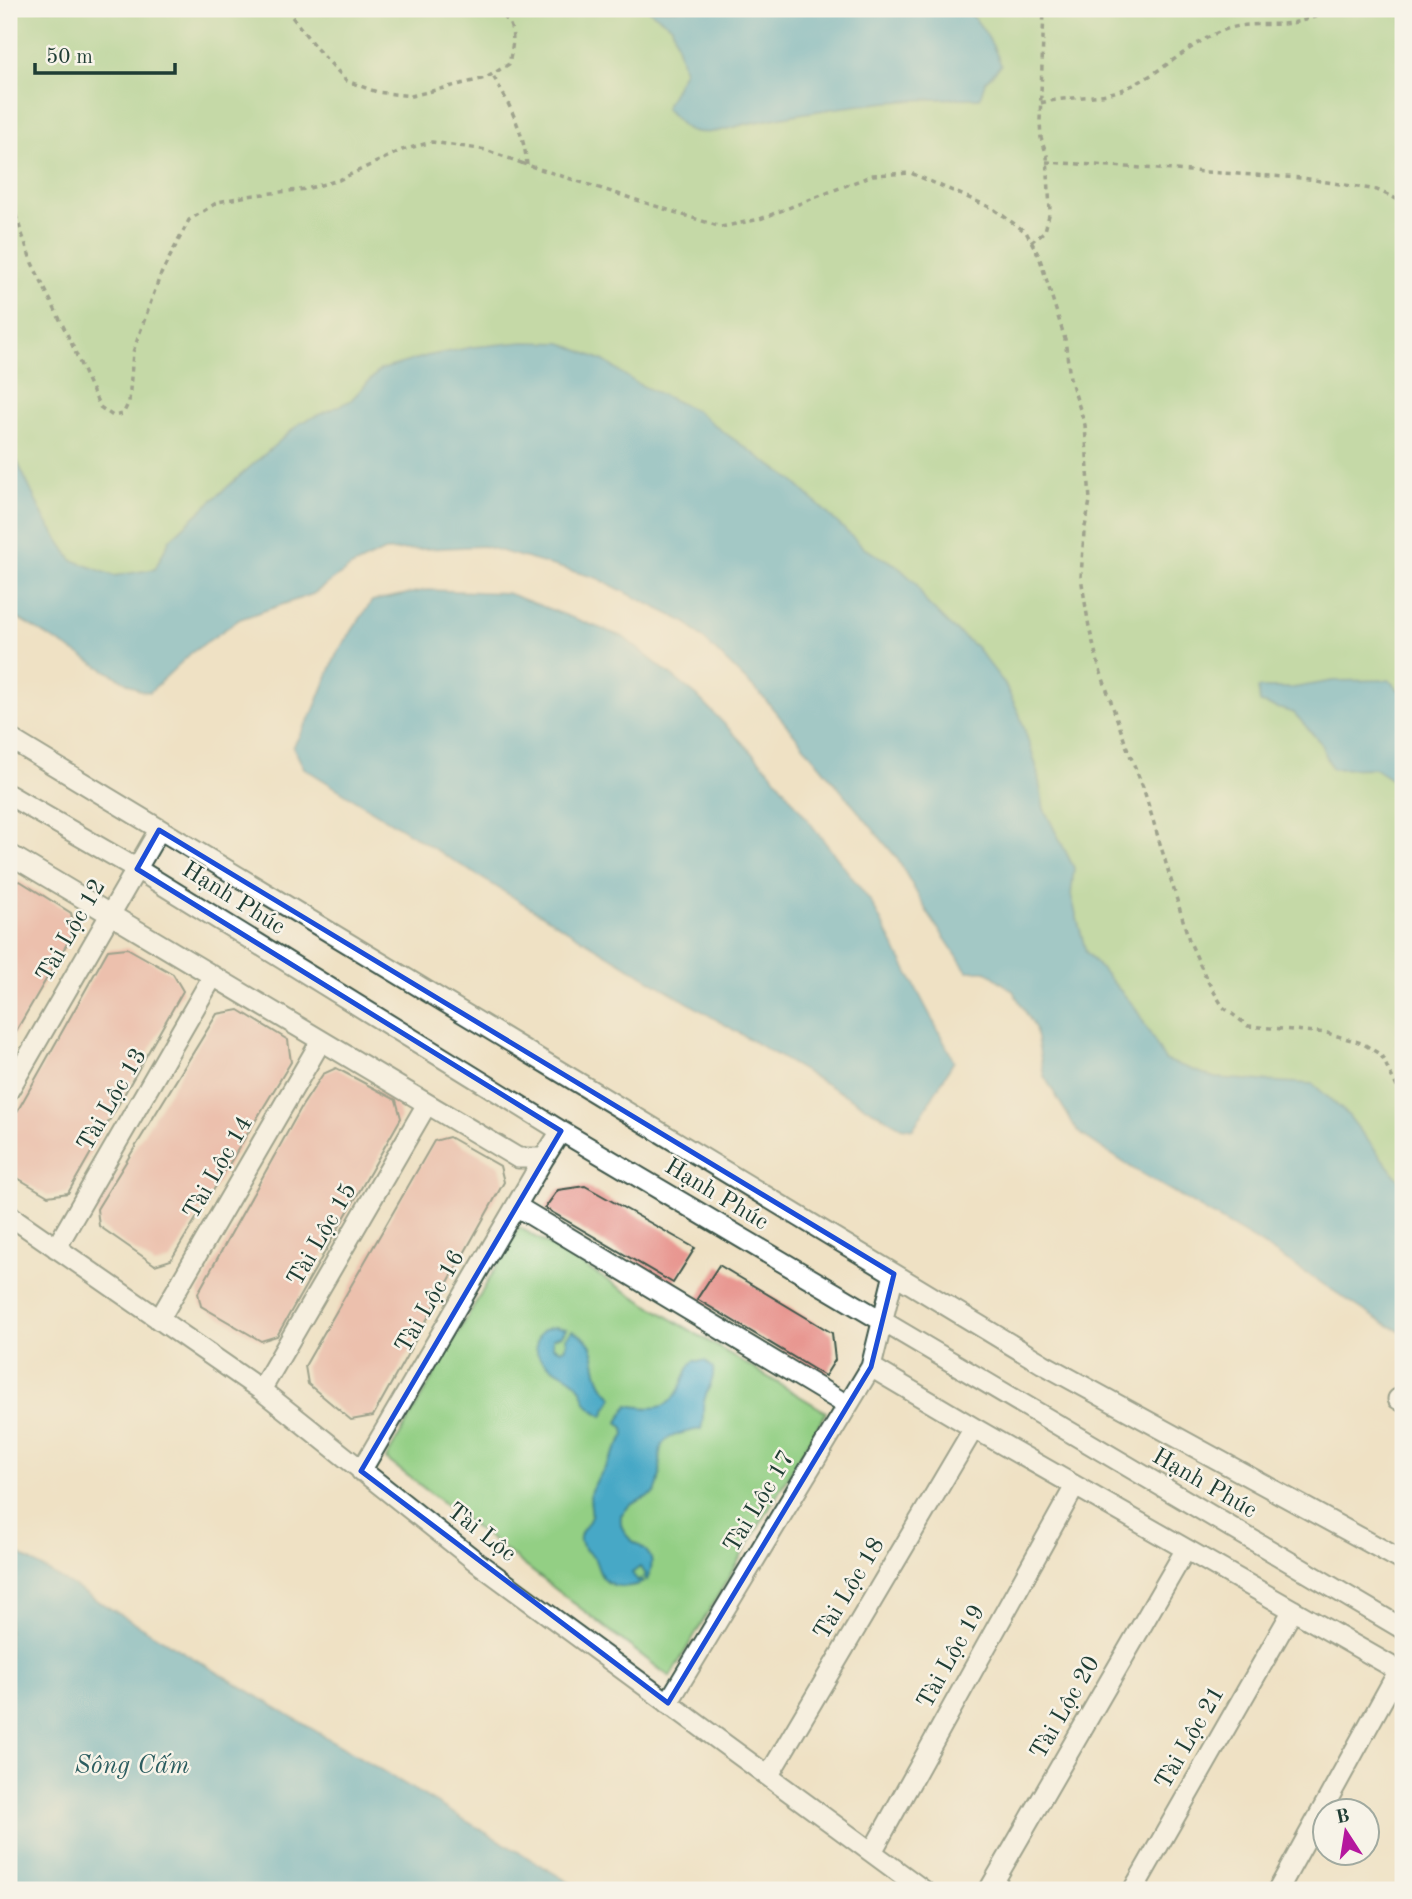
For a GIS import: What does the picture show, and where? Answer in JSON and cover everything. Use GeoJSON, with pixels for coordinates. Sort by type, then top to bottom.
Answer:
{"type":"FeatureCollection","features":[{"type":"Feature","properties":{"kind":"street","name":"Hạnh Phúc"},"geometry":{"type":"LineString","coordinates":[[9,738],[1043,1364],[1403,1561]]}},
{"type":"Feature","properties":{"kind":"street","name":"Hạnh Phúc"},"geometry":{"type":"LineString","coordinates":[[9,795],[137,869],[561,1131],[1403,1629]]}},
{"type":"Feature","properties":{"kind":"street","name":"Tài Lộc 12"},"geometry":{"type":"LineString","coordinates":[[9,1090],[159,830]]}},
{"type":"Feature","properties":{"kind":"street"},"geometry":{"type":"LineString","coordinates":[[9,854],[519,1158],[544,1158]]}},
{"type":"Feature","properties":{"kind":"street","name":"Tài Lộc 13"},"geometry":{"type":"LineString","coordinates":[[56,1248],[213,976]]}},
{"type":"Feature","properties":{"kind":"street","name":"Tài Lộc 14"},"geometry":{"type":"LineString","coordinates":[[159,1320],[321,1041]]}},
{"type":"Feature","properties":{"kind":"street","name":"Tài Lộc 15"},"geometry":{"type":"LineString","coordinates":[[261,1390],[427,1104]]}},
{"type":"Feature","properties":{"kind":"street","name":"Tài Lộc 16"},"geometry":{"type":"LineString","coordinates":[[361,1471],[561,1131]]}},
{"type":"Feature","properties":{"kind":"street"},"geometry":{"type":"LineString","coordinates":[[516,1206],[847,1405]]}},
{"type":"Feature","properties":{"kind":"street","name":"Tài Lộc"},"geometry":{"type":"LineString","coordinates":[[9,1215],[261,1390],[478,1563],[923,1890]]}},
{"type":"Feature","properties":{"kind":"street","name":"Tài Lộc 17"},"geometry":{"type":"LineString","coordinates":[[668,1703],[871,1367],[894,1274]]}},
{"type":"Feature","properties":{"kind":"street"},"geometry":{"type":"LineString","coordinates":[[871,1367],[1401,1672],[1278,1890]]}},
{"type":"Feature","properties":{"kind":"street","name":"Tài Lộc 18"},"geometry":{"type":"LineString","coordinates":[[769,1775],[974,1428]]}},
{"type":"Feature","properties":{"kind":"street","name":"Tài Lộc 19"},"geometry":{"type":"LineString","coordinates":[[872,1852],[1075,1486]]}},
{"type":"Feature","properties":{"kind":"street","name":"Tài Lộc 20"},"geometry":{"type":"LineString","coordinates":[[989,1890],[1186,1549]]}},
{"type":"Feature","properties":{"kind":"street","name":"Tài Lộc 21"},"geometry":{"type":"LineString","coordinates":[[1133,1890],[1293,1610]]}},
{"type":"Feature","properties":{"kind":"path"},"geometry":{"type":"LineString","coordinates":[[286,9],[316,48],[347,81],[377,92],[411,96],[486,78],[509,64],[515,37],[505,16],[494,9]]}},
{"type":"Feature","properties":{"kind":"path"},"geometry":{"type":"LineString","coordinates":[[1031,242],[1045,231],[1049,211],[1046,162],[1041,138],[1044,9]]}},
{"type":"Feature","properties":{"kind":"path"},"geometry":{"type":"LineString","coordinates":[[1041,103],[1057,99],[1087,99],[1129,87],[1224,30],[1253,24],[1283,24],[1314,19],[1334,9]]}},
{"type":"Feature","properties":{"kind":"path"},"geometry":{"type":"LineString","coordinates":[[492,74],[516,118],[527,165],[522,163]]}},
{"type":"Feature","properties":{"kind":"path"},"geometry":{"type":"LineString","coordinates":[[9,196],[32,264],[100,407],[113,416],[123,414],[129,402],[133,352],[160,276],[189,220],[218,202],[306,189],[339,180],[402,150],[432,142],[486,150],[721,227],[760,219],[873,175],[911,173],[992,208],[1026,232],[1038,256],[1065,339],[1070,378],[1084,425],[1090,501],[1084,532],[1081,577],[1089,627],[1099,667],[1143,787],[1193,950],[1223,1007],[1248,1026],[1326,1033],[1362,1043],[1381,1055],[1403,1099]]}},
{"type":"Feature","properties":{"kind":"path"},"geometry":{"type":"LineString","coordinates":[[1046,162],[1302,178],[1377,190],[1403,202]]}},
{"type":"Feature","properties":{"kind":"highlighted area"},"geometry":{"type":"Polygon","coordinates":[[[159,830],[894,1274],[871,1367],[668,1703],[361,1471],[561,1131],[137,869],[159,830]]]}},
{"type":"Feature","properties":{"kind":"green space"},"geometry":{"type":"Polygon","coordinates":[[[9,9],[1403,9],[1403,1228],[1180,1106],[1030,918],[547,483],[171,608],[9,538],[9,9]]]}},
{"type":"Feature","properties":{"kind":"green space"},"geometry":{"type":"Polygon","coordinates":[[[519,1227],[826,1412],[670,1677],[386,1459],[519,1227]]]}},
{"type":"Feature","properties":{"kind":"water"},"geometry":{"type":"Polygon","coordinates":[[[647,9],[966,9],[987,35],[1001,65],[985,82],[980,98],[921,99],[833,108],[718,131],[696,132],[682,126],[665,108],[684,71],[672,26],[647,9]]]}},
{"type":"Feature","properties":{"kind":"water"},"geometry":{"type":"Polygon","coordinates":[[[524,342],[562,343],[604,361],[636,383],[695,410],[792,480],[865,549],[895,564],[916,583],[926,602],[976,647],[1004,683],[1019,713],[1036,765],[1044,809],[1074,868],[1071,895],[1086,952],[1135,1007],[1165,1060],[1215,1078],[1313,1084],[1347,1114],[1403,1185],[1403,1333],[1255,1240],[1132,1168],[1078,1132],[1044,1076],[1035,1028],[1013,991],[986,971],[967,971],[929,915],[897,858],[765,699],[687,623],[597,578],[483,546],[384,551],[351,567],[313,594],[240,619],[191,653],[150,692],[141,691],[9,613],[9,444],[44,518],[72,560],[114,576],[155,569],[170,539],[208,504],[300,423],[350,401],[380,370],[427,356],[473,347],[524,342]]]}},
{"type":"Feature","properties":{"kind":"water"},"geometry":{"type":"Polygon","coordinates":[[[427,590],[507,593],[623,637],[697,696],[770,771],[871,902],[954,1061],[913,1129],[901,1127],[825,1084],[304,768],[293,747],[313,712],[337,653],[372,601],[427,590]]]}},
{"type":"Feature","properties":{"kind":"water"},"geometry":{"type":"Polygon","coordinates":[[[1389,680],[1403,694],[1403,787],[1374,768],[1332,769],[1320,742],[1294,713],[1260,703],[1258,688],[1293,688],[1333,681],[1389,680]]]}},
{"type":"Feature","properties":{"kind":"water"},"geometry":{"type":"Polygon","coordinates":[[[555,1327],[566,1329],[562,1335],[553,1338],[553,1347],[561,1350],[565,1348],[566,1338],[572,1331],[589,1343],[599,1378],[613,1397],[603,1416],[587,1404],[577,1384],[549,1366],[538,1355],[536,1347],[539,1335],[555,1327]]]}},
{"type":"Feature","properties":{"kind":"water"},"geometry":{"type":"Polygon","coordinates":[[[694,1361],[705,1361],[713,1368],[703,1407],[701,1429],[681,1433],[663,1444],[655,1493],[630,1505],[621,1515],[621,1524],[626,1534],[648,1553],[651,1560],[647,1580],[640,1567],[632,1573],[638,1581],[641,1579],[643,1582],[631,1586],[613,1585],[603,1578],[594,1558],[580,1541],[591,1516],[591,1490],[625,1435],[624,1428],[618,1422],[628,1405],[655,1408],[668,1403],[679,1391],[688,1368],[694,1361]]]}},
{"type":"Feature","properties":{"kind":"water","name":"Sông Cấm"},"geometry":{"type":"Polygon","coordinates":[[[9,1548],[582,1890],[9,1890],[9,1548]]]}},
{"type":"Feature","properties":{"kind":"building"},"geometry":{"type":"Polygon","coordinates":[[[20,881],[71,913],[75,930],[9,1043],[9,884],[20,881]]]}},
{"type":"Feature","properties":{"kind":"building"},"geometry":{"type":"Polygon","coordinates":[[[127,948],[173,974],[183,991],[68,1193],[48,1196],[9,1173],[9,1126],[108,950],[127,948]]]}},
{"type":"Feature","properties":{"kind":"building"},"geometry":{"type":"Polygon","coordinates":[[[239,1010],[288,1040],[291,1062],[171,1260],[155,1265],[99,1226],[97,1209],[217,1014],[239,1010]]]}},
{"type":"Feature","properties":{"kind":"building"},"geometry":{"type":"Polygon","coordinates":[[[336,1068],[396,1100],[401,1118],[277,1336],[261,1341],[201,1306],[198,1293],[302,1106],[323,1074],[336,1068]]]}},
{"type":"Feature","properties":{"kind":"building"},"geometry":{"type":"Polygon","coordinates":[[[449,1137],[500,1166],[504,1182],[373,1416],[351,1420],[308,1384],[305,1366],[434,1141],[449,1137]]]}},
{"type":"Feature","properties":{"kind":"building"},"geometry":{"type":"Polygon","coordinates":[[[585,1186],[695,1248],[673,1283],[545,1208],[558,1190],[585,1186]]]}},
{"type":"Feature","properties":{"kind":"building"},"geometry":{"type":"Polygon","coordinates":[[[719,1265],[832,1333],[835,1360],[825,1376],[697,1299],[719,1265]]]}}]}
